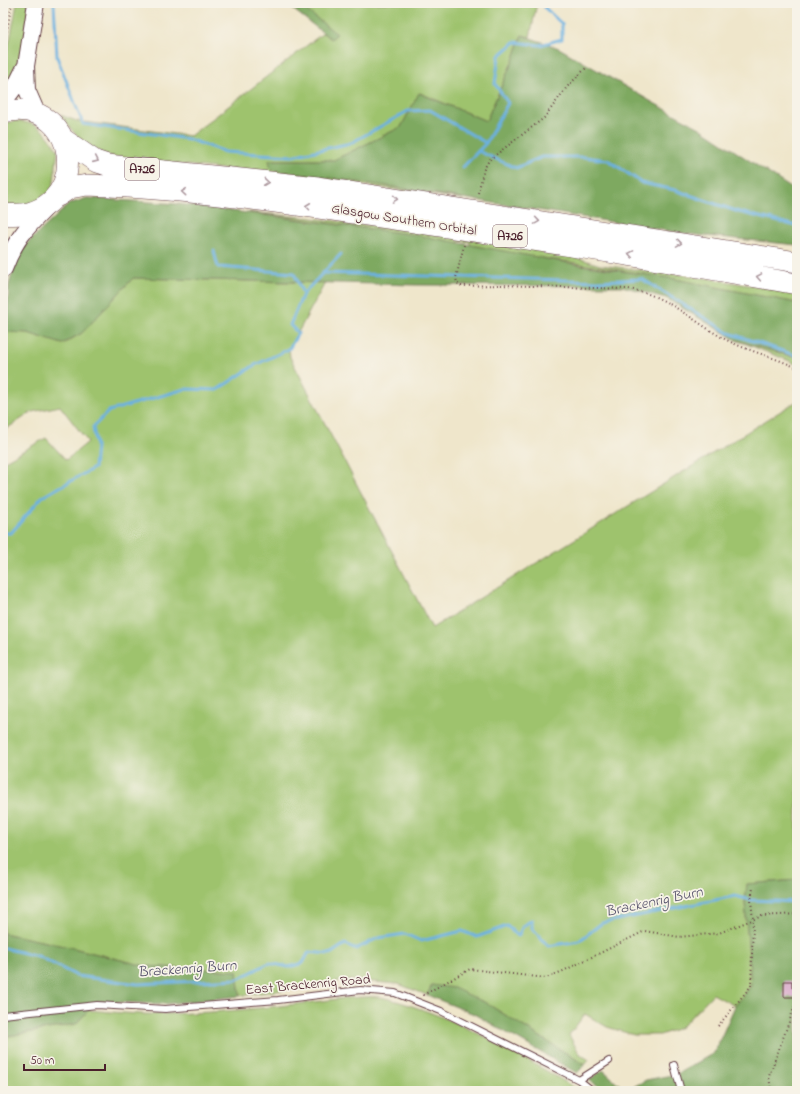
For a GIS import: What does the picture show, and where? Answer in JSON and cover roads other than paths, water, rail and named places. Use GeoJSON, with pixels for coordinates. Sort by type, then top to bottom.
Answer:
{"type":"FeatureCollection","features":[{"type":"Feature","properties":{"kind":"highway","name":"A726"},"geometry":{"type":"LineString","coordinates":[[3,112],[14,110],[37,113],[56,127],[63,139],[67,155],[67,166],[64,182],[56,198],[29,213],[19,215],[3,214]]}},
{"type":"Feature","properties":{"kind":"highway","name":"Glasgow Southern Orbital"},"geometry":{"type":"LineString","coordinates":[[63,139],[95,161],[108,165],[318,187],[797,262]]}},
{"type":"Feature","properties":{"kind":"highway","name":"Glasgow Southern Orbital"},"geometry":{"type":"LineString","coordinates":[[56,198],[70,188],[87,185],[230,196],[321,207],[552,242],[797,284]]}},
{"type":"Feature","properties":{"kind":"main road"},"geometry":{"type":"LineString","coordinates":[[36,3],[26,66],[27,90],[37,113]]}},
{"type":"Feature","properties":{"kind":"main road"},"geometry":{"type":"LineString","coordinates":[[3,103],[17,83],[26,66]]}},
{"type":"Feature","properties":{"kind":"main road"},"geometry":{"type":"LineString","coordinates":[[3,272],[18,238],[56,198]]}},
{"type":"Feature","properties":{"kind":"main road"},"geometry":{"type":"LineString","coordinates":[[3,242],[3,272]]}},
{"type":"Feature","properties":{"kind":"lane","name":"East Brackenrig Road"},"geometry":{"type":"LineString","coordinates":[[3,1015],[97,1005],[165,1009],[278,1000],[360,990],[395,993],[441,1011],[579,1080],[593,1091]]}},
{"type":"Feature","properties":{"kind":"lane"},"geometry":{"type":"LineString","coordinates":[[579,1080],[609,1061]]}},
{"type":"Feature","properties":{"kind":"lane"},"geometry":{"type":"LineString","coordinates":[[674,1065],[681,1091]]}},
{"type":"Feature","properties":{"kind":"waterway"},"geometry":{"type":"LineString","coordinates":[[54,3],[57,57],[83,124],[188,139],[225,152],[292,156],[351,143],[408,111],[430,110],[486,143]]}},
{"type":"Feature","properties":{"kind":"waterway"},"geometry":{"type":"LineString","coordinates":[[463,167],[486,143],[508,103],[495,84],[499,56],[515,42],[540,45],[562,39],[562,24],[545,8],[544,3]]}},
{"type":"Feature","properties":{"kind":"waterway"},"geometry":{"type":"LineString","coordinates":[[478,151],[516,168],[542,157],[584,157],[608,160],[642,183],[675,190],[739,212],[797,226]]}},
{"type":"Feature","properties":{"kind":"waterway"},"geometry":{"type":"LineString","coordinates":[[214,251],[218,267],[294,273],[303,294]]}},
{"type":"Feature","properties":{"kind":"waterway"},"geometry":{"type":"LineString","coordinates":[[3,533],[11,533],[42,497],[94,468],[96,446],[93,427],[109,411],[185,389],[217,390],[255,365],[289,349],[298,333],[290,325],[303,294],[341,254]]}},
{"type":"Feature","properties":{"kind":"waterway"},"geometry":{"type":"LineString","coordinates":[[324,273],[598,281],[642,279],[729,333],[797,356]]}},
{"type":"Feature","properties":{"kind":"waterway","name":"Brackenrig Burn"},"geometry":{"type":"LineString","coordinates":[[3,948],[38,956],[77,976],[138,984],[238,979],[269,963],[289,967],[303,963],[309,952],[330,954],[345,944],[356,949],[378,938],[405,934],[421,941],[462,931],[477,937],[507,926],[518,936],[523,926],[532,920],[532,928],[548,946],[579,941],[602,923],[735,896],[751,900],[797,902]]}}]}
